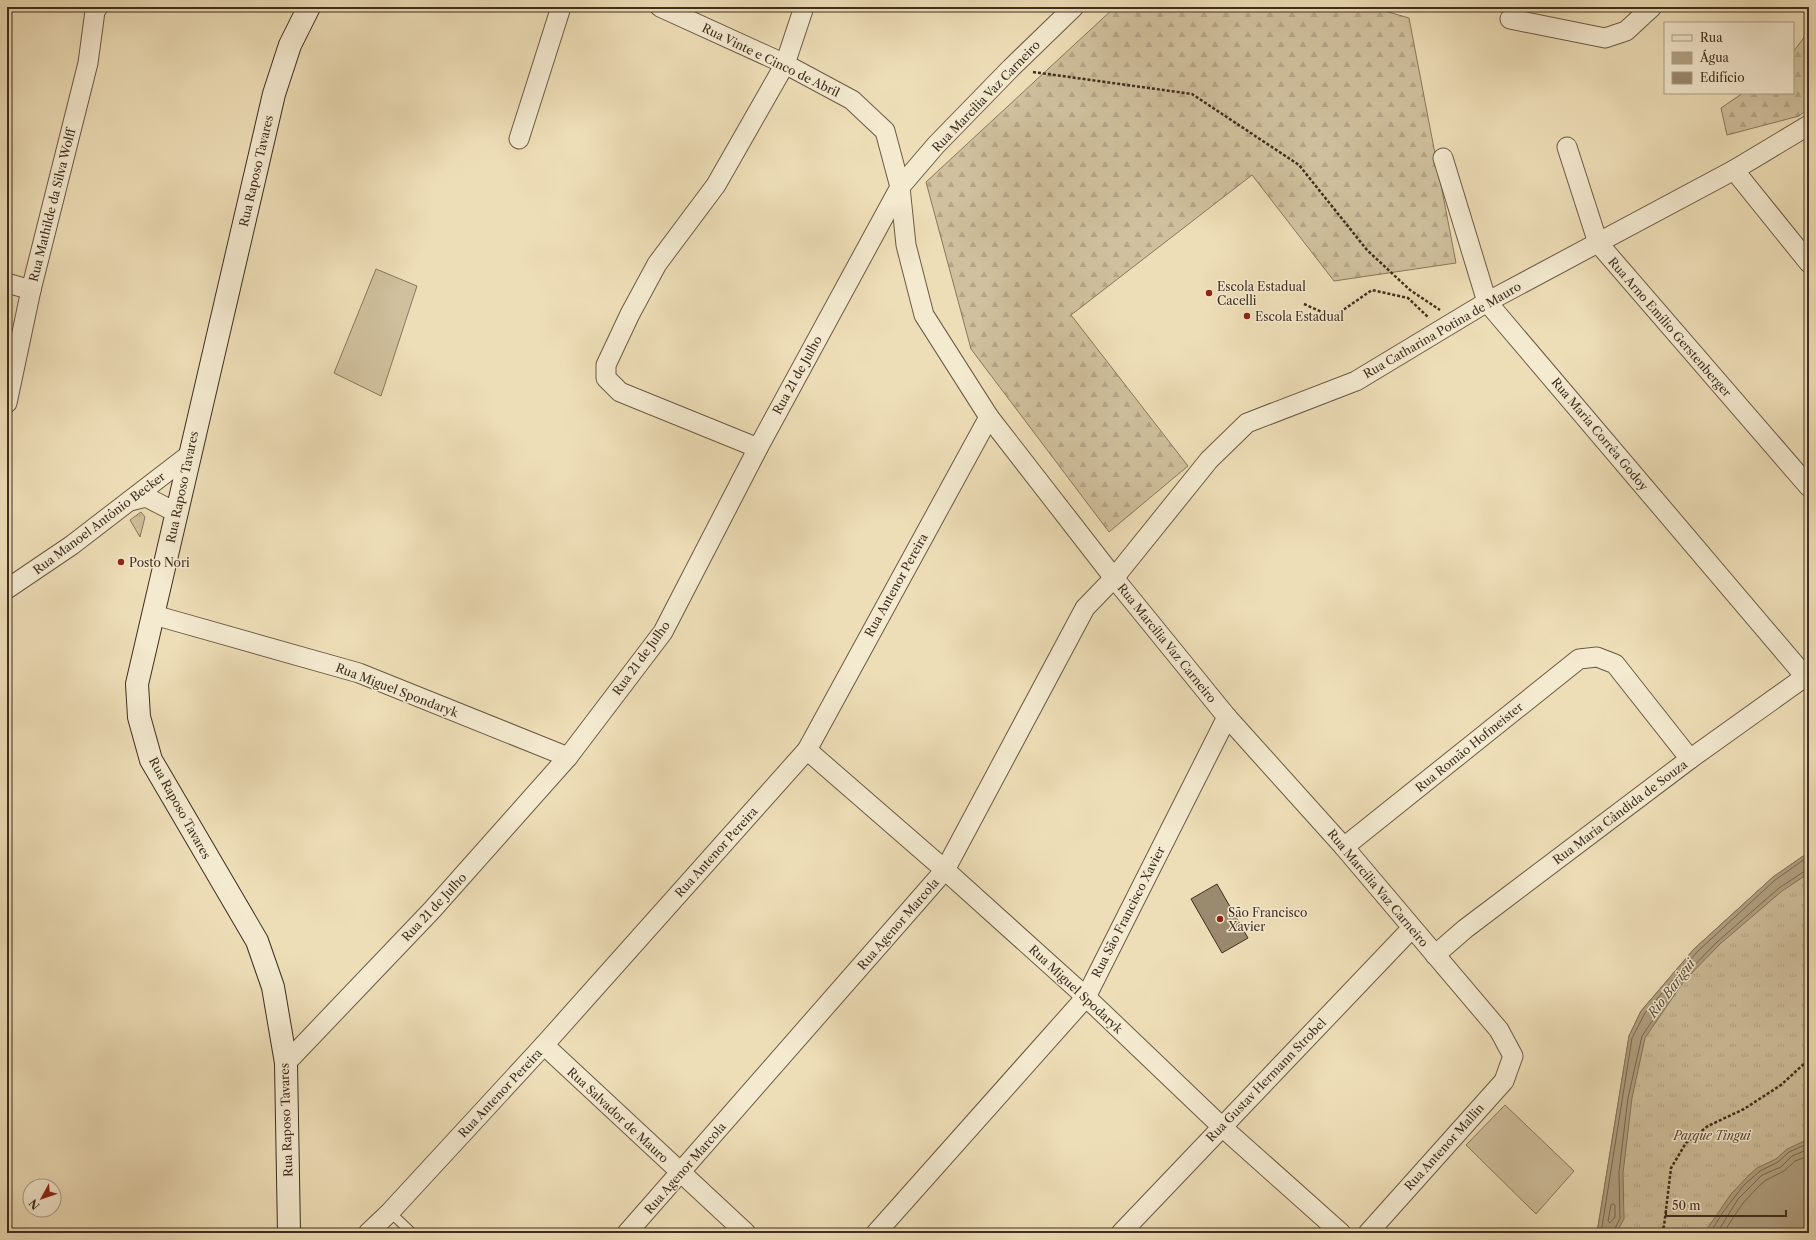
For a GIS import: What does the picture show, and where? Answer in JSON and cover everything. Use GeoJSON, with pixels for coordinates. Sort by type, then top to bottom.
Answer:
{"type":"FeatureCollection","features":[{"type":"Feature","properties":{"kind":"main road","name":"Rua Raposo Tavares"},"geometry":{"type":"LineString","coordinates":[[289,1233],[286,1063],[273,987],[257,941],[151,760],[139,717],[137,684],[154,615],[189,454],[274,94],[290,45],[309,7]]}},
{"type":"Feature","properties":{"kind":"street","name":"Rua Mathilde da Silva Wolff"},"geometry":{"type":"LineString","coordinates":[[7,403],[31,290],[88,64],[95,11],[98,7]]}},
{"type":"Feature","properties":{"kind":"street"},"geometry":{"type":"LineString","coordinates":[[519,139],[562,7]]}},
{"type":"Feature","properties":{"kind":"street","name":"Rua Vinte e Cinco de Abril"},"geometry":{"type":"LineString","coordinates":[[660,7],[785,64],[852,100],[885,131],[895,165]]}},
{"type":"Feature","properties":{"kind":"street"},"geometry":{"type":"LineString","coordinates":[[758,448],[620,392],[606,378],[606,365],[630,314],[657,264],[716,185],[785,64],[804,7]]}},
{"type":"Feature","properties":{"kind":"street","name":"Rua Marcília Vaz Carneiro"},"geometry":{"type":"LineString","coordinates":[[900,187],[936,145],[1011,68],[1074,7]]}},
{"type":"Feature","properties":{"kind":"street"},"geometry":{"type":"LineString","coordinates":[[1510,19],[1605,38],[1626,31],[1645,8]]}},
{"type":"Feature","properties":{"kind":"street","name":"Rua Catharina Potina de Mauro"},"geometry":{"type":"LineString","coordinates":[[1114,578],[1209,460],[1247,424],[1356,381],[1442,321],[1487,302],[1598,243],[1734,170],[1809,125]]}},
{"type":"Feature","properties":{"kind":"street","name":"Rua Arno Emílio Gerstenberger"},"geometry":{"type":"LineString","coordinates":[[1567,147],[1598,243],[1809,487]]}},
{"type":"Feature","properties":{"kind":"street","name":"Rua Maria Corrêa Godoy"},"geometry":{"type":"LineString","coordinates":[[1443,158],[1487,302],[1808,677]]}},
{"type":"Feature","properties":{"kind":"street","name":"Rua Marcília Vaz Carneiro"},"geometry":{"type":"LineString","coordinates":[[895,165],[900,187],[906,245],[924,315],[988,417],[1114,578],[1227,717],[1344,847],[1499,1030],[1513,1056]]}},
{"type":"Feature","properties":{"kind":"street"},"geometry":{"type":"LineString","coordinates":[[1734,170],[1809,263]]}},
{"type":"Feature","properties":{"kind":"street","name":"Rua 21 de Julho"},"geometry":{"type":"LineString","coordinates":[[286,1063],[432,910],[568,757],[662,632],[758,448],[900,187]]}},
{"type":"Feature","properties":{"kind":"street"},"geometry":{"type":"LineString","coordinates":[[7,283],[31,290]]}},
{"type":"Feature","properties":{"kind":"street","name":"Rua Antenor Pereira"},"geometry":{"type":"LineString","coordinates":[[368,1233],[390,1212],[544,1045],[807,750],[988,417]]}},
{"type":"Feature","properties":{"kind":"street","name":"Rua Manoel Antônio Becker"},"geometry":{"type":"LineString","coordinates":[[7,590],[72,545],[189,454]]}},
{"type":"Feature","properties":{"kind":"street"},"geometry":{"type":"LineString","coordinates":[[130,501],[146,497],[177,513]]}},
{"type":"Feature","properties":{"kind":"street","name":"Rua Agenor Marcola"},"geometry":{"type":"LineString","coordinates":[[627,1233],[945,870],[1085,608],[1114,578]]}},
{"type":"Feature","properties":{"kind":"street","name":"Rua Miguel Spondaryk"},"geometry":{"type":"LineString","coordinates":[[154,615],[359,673],[568,757]]}},
{"type":"Feature","properties":{"kind":"street","name":"Rua Romão Hofmeister"},"geometry":{"type":"LineString","coordinates":[[1344,847],[1579,659],[1597,657],[1615,664],[1690,759]]}},
{"type":"Feature","properties":{"kind":"street","name":"Rua Maria Cândida de Souza"},"geometry":{"type":"LineString","coordinates":[[1435,955],[1471,924],[1690,759],[1808,677]]}},
{"type":"Feature","properties":{"kind":"street","name":"Rua São Francisco Xavier"},"geometry":{"type":"LineString","coordinates":[[876,1233],[1086,997],[1227,717]]}},
{"type":"Feature","properties":{"kind":"street","name":"Rua Miguel Spodaryk"},"geometry":{"type":"LineString","coordinates":[[807,750],[945,870],[1086,997],[1221,1126],[1341,1233]]}},
{"type":"Feature","properties":{"kind":"street","name":"Rua Gustav Hermann Strobel"},"geometry":{"type":"LineString","coordinates":[[1121,1233],[1221,1126],[1412,928]]}},
{"type":"Feature","properties":{"kind":"street","name":"Rua Salvador de Mauro"},"geometry":{"type":"LineString","coordinates":[[544,1045],[680,1174],[746,1233]]}},
{"type":"Feature","properties":{"kind":"street","name":"Rua Antenor Mallin"},"geometry":{"type":"LineString","coordinates":[[1368,1233],[1504,1081],[1513,1056]]}},
{"type":"Feature","properties":{"kind":"lane"},"geometry":{"type":"LineString","coordinates":[[390,1212],[412,1233]]}},
{"type":"Feature","properties":{"kind":"path"},"geometry":{"type":"LineString","coordinates":[[1011,68],[1192,94],[1299,166],[1367,250],[1442,321]]}},
{"type":"Feature","properties":{"kind":"path"},"geometry":{"type":"LineString","coordinates":[[1304,304],[1333,317],[1372,290],[1408,298],[1442,321]]}},
{"type":"Feature","properties":{"kind":"path"},"geometry":{"type":"LineString","coordinates":[[1661,1233],[1664,1226],[1671,1168],[1686,1143],[1708,1126],[1744,1109],[1781,1085],[1806,1062],[1809,1054]]}},
{"type":"Feature","properties":{"kind":"green space"},"geometry":{"type":"Polygon","coordinates":[[[1115,7],[1371,7],[1409,18],[1456,263],[1334,281],[1252,175],[1071,315],[1188,466],[1109,532],[971,349],[926,182],[1115,7]]]}},
{"type":"Feature","properties":{"kind":"green space"},"geometry":{"type":"Polygon","coordinates":[[[1809,31],[1809,108],[1799,116],[1727,135],[1721,108],[1742,94],[1794,94],[1794,51],[1809,31]]]}},
{"type":"Feature","properties":{"kind":"green space"},"geometry":{"type":"Polygon","coordinates":[[[376,269],[417,286],[381,396],[334,373],[376,269]]]}},
{"type":"Feature","properties":{"kind":"green space"},"geometry":{"type":"Polygon","coordinates":[[[141,512],[145,517],[140,537],[130,520],[141,512]]]}},
{"type":"Feature","properties":{"kind":"green space","name":"Parque Tingui"},"geometry":{"type":"Polygon","coordinates":[[[1809,852],[1809,1233],[1597,1233],[1629,1036],[1641,1011],[1694,949],[1773,877],[1809,852]]]}},
{"type":"Feature","properties":{"kind":"green space"},"geometry":{"type":"Polygon","coordinates":[[[1505,1105],[1574,1171],[1536,1214],[1466,1145],[1505,1105]]]}},
{"type":"Feature","properties":{"kind":"water","name":"Rio Barigui"},"geometry":{"type":"Polygon","coordinates":[[[1809,852],[1809,873],[1782,891],[1720,944],[1684,981],[1645,1038],[1632,1098],[1623,1173],[1624,1219],[1616,1233],[1597,1233],[1629,1036],[1641,1011],[1694,949],[1773,877],[1809,852]]]}},
{"type":"Feature","properties":{"kind":"water"},"geometry":{"type":"Polygon","coordinates":[[[1809,1139],[1809,1233],[1708,1233],[1707,1229],[1731,1194],[1749,1175],[1757,1168],[1776,1159],[1787,1149],[1809,1139]]]}},
{"type":"Feature","properties":{"kind":"building","name":"São Francisco Xavier"},"geometry":{"type":"Polygon","coordinates":[[[1217,884],[1248,938],[1222,953],[1191,899],[1217,884]]]}},
{"type":"Feature","properties":{"kind":"place","name":"Escola Estadual Cacelli"},"geometry":{"type":"Point","coordinates":[1209,293]}},
{"type":"Feature","properties":{"kind":"place","name":"Escola Estadual"},"geometry":{"type":"Point","coordinates":[1247,316]}},
{"type":"Feature","properties":{"kind":"place","name":"Posto Nori"},"geometry":{"type":"Point","coordinates":[121,562]}},
{"type":"Feature","properties":{"kind":"place","name":"São Francisco Xavier"},"geometry":{"type":"Point","coordinates":[1220,919]}}]}
